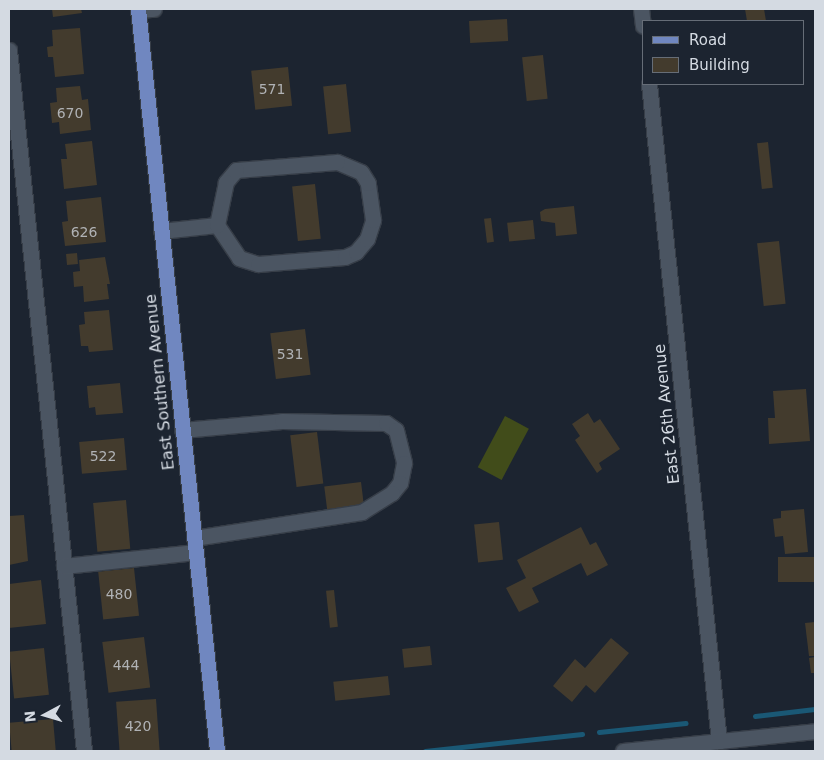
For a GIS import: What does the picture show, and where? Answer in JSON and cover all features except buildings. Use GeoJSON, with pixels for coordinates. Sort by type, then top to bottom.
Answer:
{"type":"FeatureCollection","features":[{"type":"Feature","properties":{"kind":"main road","name":"East Southern Avenue"},"geometry":{"type":"LineString","coordinates":[[138,9],[216,751]]}},
{"type":"Feature","properties":{"kind":"street"},"geometry":{"type":"LineString","coordinates":[[138,9],[154,9]]}},
{"type":"Feature","properties":{"kind":"street"},"geometry":{"type":"LineString","coordinates":[[9,50],[84,751]]}},
{"type":"Feature","properties":{"kind":"street","name":"East 26th Avenue"},"geometry":{"type":"LineString","coordinates":[[649,85],[719,741]]}},
{"type":"Feature","properties":{"kind":"street"},"geometry":{"type":"LineString","coordinates":[[337,162],[361,172],[368,183],[373,220],[367,239],[356,252],[345,257],[258,264],[239,258],[217,225],[224,188],[236,170],[337,162]]}},
{"type":"Feature","properties":{"kind":"street"},"geometry":{"type":"LineString","coordinates":[[161,231],[217,225]]}},
{"type":"Feature","properties":{"kind":"street"},"geometry":{"type":"LineString","coordinates":[[64,566],[194,545],[362,512],[392,493],[400,483],[404,463],[396,430],[386,422],[282,421],[182,430]]}},
{"type":"Feature","properties":{"kind":"street"},"geometry":{"type":"LineString","coordinates":[[623,751],[815,731]]}},
{"type":"Feature","properties":{"kind":"green space"},"geometry":{"type":"Polygon","coordinates":[[[505,416],[529,429],[502,480],[478,467],[505,416]]]}},
{"type":"Feature","properties":{"kind":"waterway"},"geometry":{"type":"LineString","coordinates":[[755,716],[815,709]]}},
{"type":"Feature","properties":{"kind":"waterway"},"geometry":{"type":"LineString","coordinates":[[599,732],[686,723]]}},
{"type":"Feature","properties":{"kind":"waterway"},"geometry":{"type":"LineString","coordinates":[[425,751],[582,734]]}}]}
